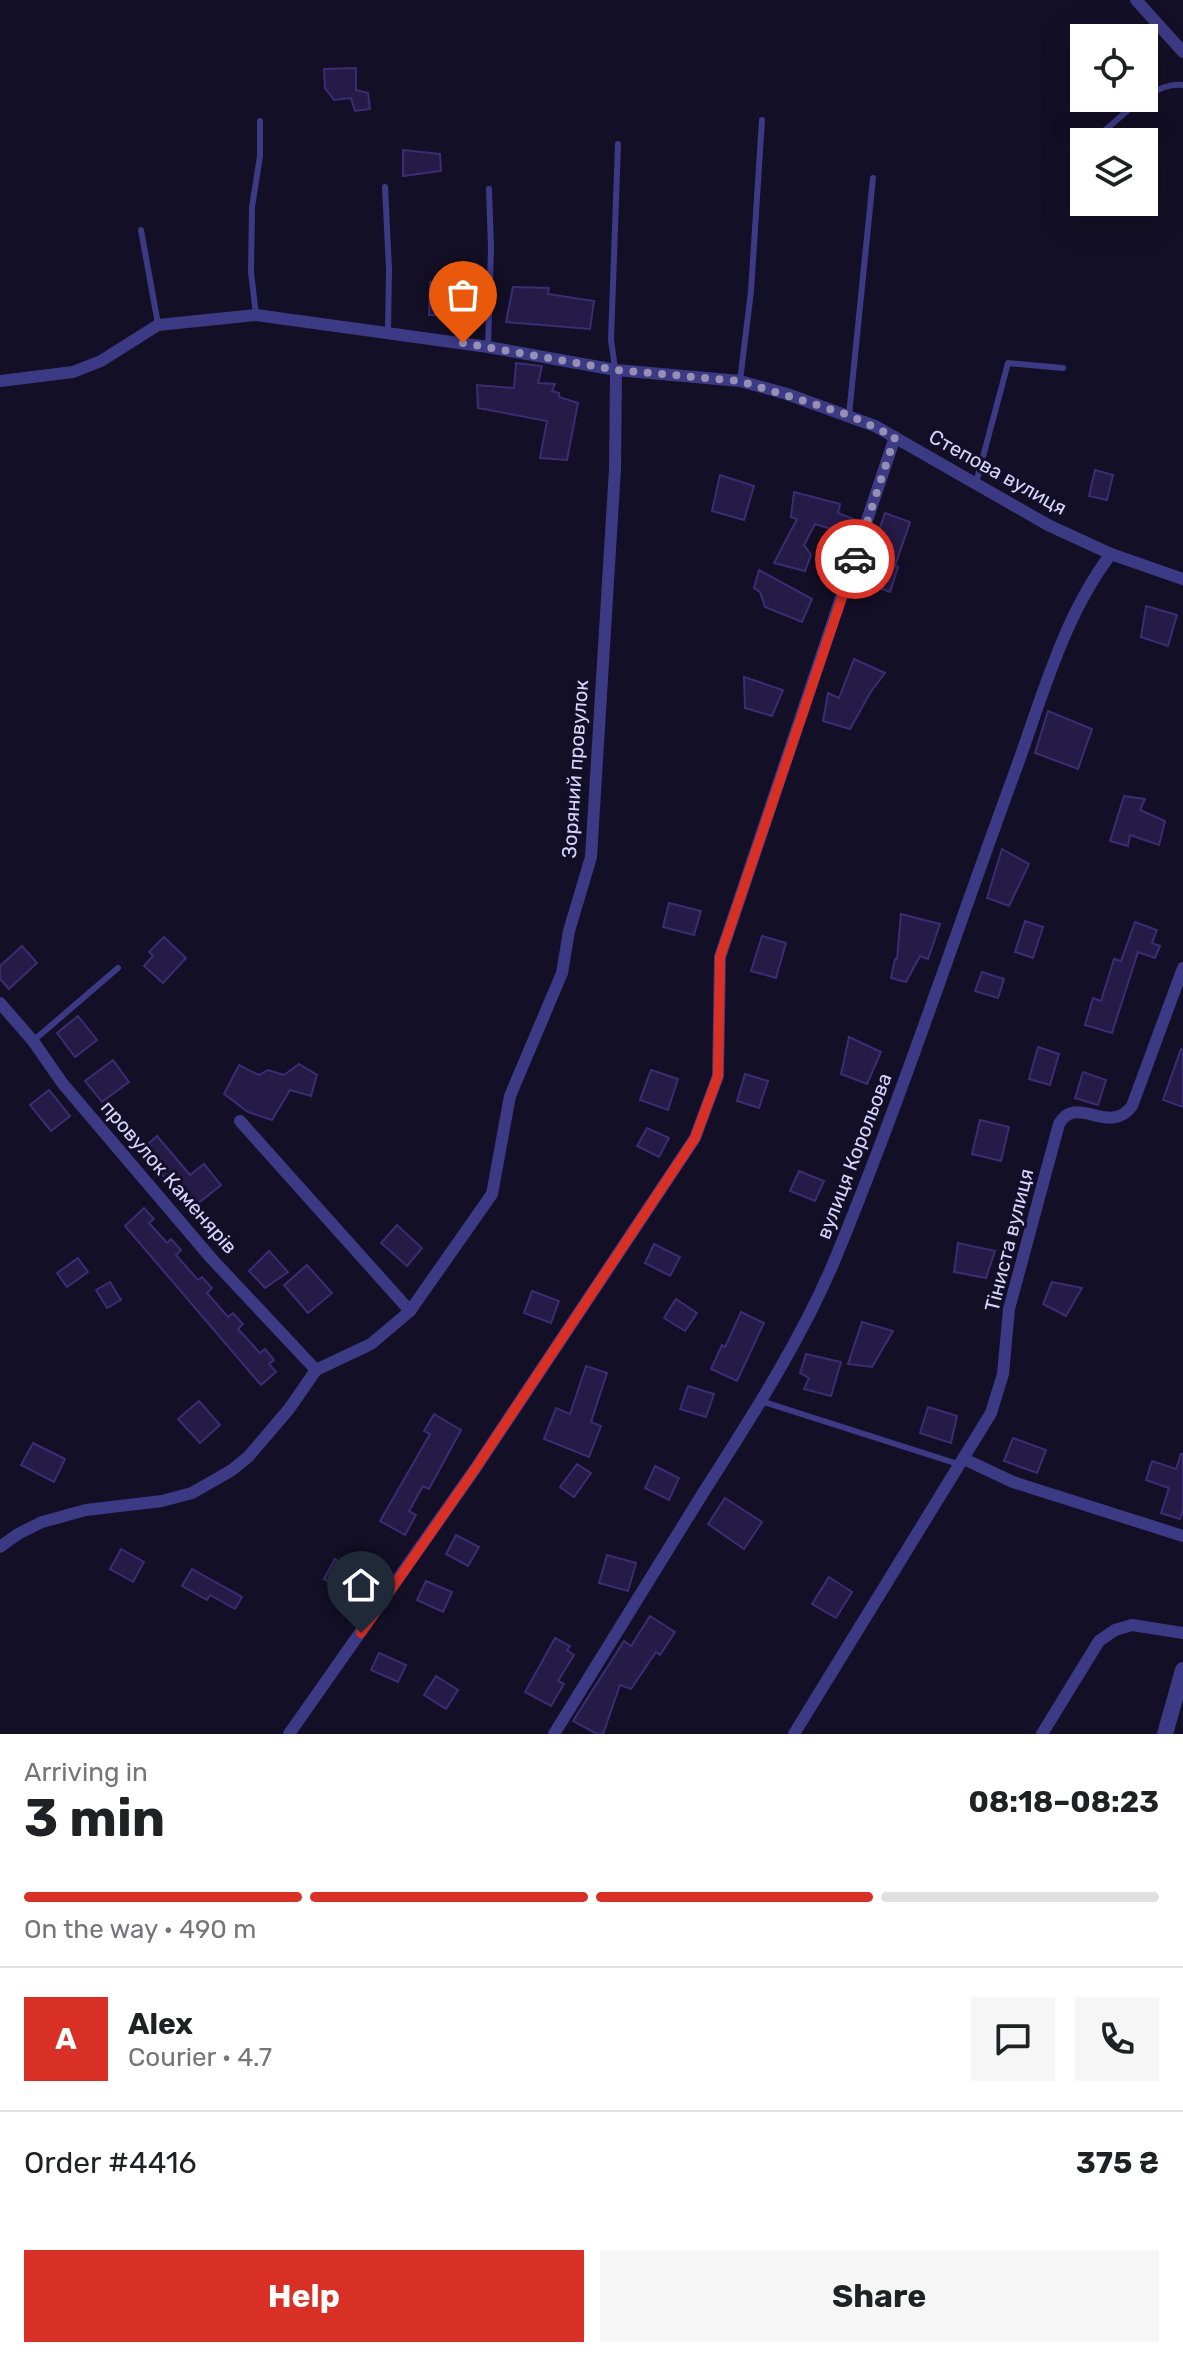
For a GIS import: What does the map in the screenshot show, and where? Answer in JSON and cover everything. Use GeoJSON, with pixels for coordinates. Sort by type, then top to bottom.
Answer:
{"type":"FeatureCollection","features":[{"type":"Feature","properties":{"kind":"street"},"geometry":{"type":"LineString","coordinates":[[1136,0],[1183,52]]}},
{"type":"Feature","properties":{"kind":"street","name":"Степова вулиця"},"geometry":{"type":"LineString","coordinates":[[0,381],[73,372],[101,361],[158,325],[256,315],[488,347],[616,370],[740,381],[849,415],[895,437],[1048,525],[1111,554],[1183,579]]}},
{"type":"Feature","properties":{"kind":"street","name":"Зоряний провулок"},"geometry":{"type":"LineString","coordinates":[[316,1370],[371,1344],[410,1311],[492,1194],[510,1096],[562,973],[569,931],[591,857],[615,469],[616,370]]}},
{"type":"Feature","properties":{"kind":"street"},"geometry":{"type":"LineString","coordinates":[[289,1734],[475,1469],[695,1138],[718,1076],[720,957],[895,437]]}},
{"type":"Feature","properties":{"kind":"street","name":"вулиця Корольова"},"geometry":{"type":"LineString","coordinates":[[554,1734],[761,1401],[808,1317],[837,1255],[932,1008],[1068,629],[1098,571],[1111,554]]}},
{"type":"Feature","properties":{"kind":"street","name":"Тіниста вулиця"},"geometry":{"type":"LineString","coordinates":[[794,1734],[991,1413],[1003,1374],[1009,1309],[1059,1124],[1064,1115],[1072,1112],[1106,1118],[1117,1118],[1127,1113],[1183,968]]}},
{"type":"Feature","properties":{"kind":"street","name":"провулок Каменярів"},"geometry":{"type":"LineString","coordinates":[[0,1003],[33,1041],[63,1084],[211,1258],[316,1370]]}},
{"type":"Feature","properties":{"kind":"street"},"geometry":{"type":"LineString","coordinates":[[240,1121],[410,1311]]}},
{"type":"Feature","properties":{"kind":"street"},"geometry":{"type":"LineString","coordinates":[[0,1546],[42,1522],[86,1510],[162,1501],[192,1493],[216,1481],[248,1457],[289,1409],[316,1370]]}},
{"type":"Feature","properties":{"kind":"street"},"geometry":{"type":"LineString","coordinates":[[962,1462],[1013,1482],[1183,1536]]}},
{"type":"Feature","properties":{"kind":"street"},"geometry":{"type":"LineString","coordinates":[[1042,1734],[1099,1641],[1115,1630],[1132,1625],[1183,1633]]}},
{"type":"Feature","properties":{"kind":"street"},"geometry":{"type":"LineString","coordinates":[[1165,1734],[1183,1670]]}},
{"type":"Feature","properties":{"kind":"lane"},"geometry":{"type":"LineString","coordinates":[[1108,128],[1159,88],[1171,83],[1183,85]]}},
{"type":"Feature","properties":{"kind":"lane"},"geometry":{"type":"LineString","coordinates":[[740,381],[751,291],[762,120]]}},
{"type":"Feature","properties":{"kind":"lane"},"geometry":{"type":"LineString","coordinates":[[256,315],[251,272],[252,207],[260,156],[260,121]]}},
{"type":"Feature","properties":{"kind":"lane"},"geometry":{"type":"LineString","coordinates":[[616,370],[611,340],[618,144]]}},
{"type":"Feature","properties":{"kind":"lane"},"geometry":{"type":"LineString","coordinates":[[849,415],[873,178]]}},
{"type":"Feature","properties":{"kind":"lane"},"geometry":{"type":"LineString","coordinates":[[385,187],[388,333]]}},
{"type":"Feature","properties":{"kind":"lane"},"geometry":{"type":"LineString","coordinates":[[488,347],[489,189]]}},
{"type":"Feature","properties":{"kind":"lane"},"geometry":{"type":"LineString","coordinates":[[141,230],[158,325]]}},
{"type":"Feature","properties":{"kind":"lane"},"geometry":{"type":"LineString","coordinates":[[976,483],[1008,363],[1063,368]]}},
{"type":"Feature","properties":{"kind":"lane"},"geometry":{"type":"LineString","coordinates":[[33,1041],[118,968]]}},
{"type":"Feature","properties":{"kind":"lane"},"geometry":{"type":"LineString","coordinates":[[761,1401],[962,1462]]}},
{"type":"Feature","properties":{"kind":"building"},"geometry":{"type":"Polygon","coordinates":[[[356,68],[356,90],[368,93],[370,109],[355,111],[351,98],[334,100],[325,88],[324,69],[356,68]]]}},
{"type":"Feature","properties":{"kind":"building"},"geometry":{"type":"Polygon","coordinates":[[[403,150],[440,154],[441,171],[403,176],[403,150]]]}},
{"type":"Feature","properties":{"kind":"building"},"geometry":{"type":"Polygon","coordinates":[[[430,282],[466,289],[459,316],[429,315],[430,282]]]}},
{"type":"Feature","properties":{"kind":"building"},"geometry":{"type":"Polygon","coordinates":[[[513,287],[549,288],[548,294],[594,301],[590,329],[506,322],[513,287]]]}},
{"type":"Feature","properties":{"kind":"building"},"geometry":{"type":"Polygon","coordinates":[[[516,363],[542,366],[538,383],[555,384],[552,391],[559,393],[559,397],[578,403],[567,460],[540,458],[547,421],[478,408],[477,385],[514,388],[516,363]]]}},
{"type":"Feature","properties":{"kind":"building"},"geometry":{"type":"Polygon","coordinates":[[[1095,470],[1113,475],[1107,500],[1089,496],[1095,470]]]}},
{"type":"Feature","properties":{"kind":"building"},"geometry":{"type":"Polygon","coordinates":[[[720,475],[754,486],[744,520],[712,511],[720,475]]]}},
{"type":"Feature","properties":{"kind":"building"},"geometry":{"type":"Polygon","coordinates":[[[794,492],[840,504],[838,513],[853,519],[850,535],[815,524],[804,545],[811,555],[805,571],[774,563],[797,519],[791,517],[794,492]]]}},
{"type":"Feature","properties":{"kind":"building"},"geometry":{"type":"Polygon","coordinates":[[[885,513],[910,522],[890,592],[861,582],[885,513]]]}},
{"type":"Feature","properties":{"kind":"building"},"geometry":{"type":"Polygon","coordinates":[[[759,570],[812,599],[802,622],[765,607],[760,592],[754,588],[759,570]]]}},
{"type":"Feature","properties":{"kind":"building"},"geometry":{"type":"Polygon","coordinates":[[[1146,606],[1177,615],[1168,646],[1141,637],[1146,606]]]}},
{"type":"Feature","properties":{"kind":"building"},"geometry":{"type":"Polygon","coordinates":[[[854,659],[885,673],[850,729],[823,721],[828,693],[839,698],[854,659]]]}},
{"type":"Feature","properties":{"kind":"building"},"geometry":{"type":"Polygon","coordinates":[[[744,677],[783,690],[772,716],[745,708],[744,677]]]}},
{"type":"Feature","properties":{"kind":"building"},"geometry":{"type":"Polygon","coordinates":[[[1048,711],[1092,729],[1078,769],[1035,753],[1048,711]]]}},
{"type":"Feature","properties":{"kind":"building"},"geometry":{"type":"Polygon","coordinates":[[[1124,796],[1145,799],[1140,810],[1165,821],[1159,845],[1130,835],[1128,846],[1110,841],[1124,796]]]}},
{"type":"Feature","properties":{"kind":"building"},"geometry":{"type":"Polygon","coordinates":[[[1002,849],[1029,864],[1009,906],[987,898],[1002,849]]]}},
{"type":"Feature","properties":{"kind":"building"},"geometry":{"type":"Polygon","coordinates":[[[669,903],[701,911],[694,935],[663,927],[669,903]]]}},
{"type":"Feature","properties":{"kind":"building"},"geometry":{"type":"Polygon","coordinates":[[[901,914],[940,924],[928,959],[920,956],[906,982],[891,978],[897,959],[901,914]]]}},
{"type":"Feature","properties":{"kind":"building"},"geometry":{"type":"Polygon","coordinates":[[[1025,921],[1043,927],[1033,958],[1015,952],[1025,921]]]}},
{"type":"Feature","properties":{"kind":"building"},"geometry":{"type":"Polygon","coordinates":[[[1135,922],[1157,930],[1152,943],[1160,946],[1155,958],[1138,952],[1112,1033],[1085,1025],[1093,998],[1101,1001],[1114,959],[1121,961],[1135,922]]]}},
{"type":"Feature","properties":{"kind":"building"},"geometry":{"type":"Polygon","coordinates":[[[762,936],[786,943],[776,978],[751,971],[762,936]]]}},
{"type":"Feature","properties":{"kind":"building"},"geometry":{"type":"Polygon","coordinates":[[[164,937],[186,958],[163,983],[144,966],[153,956],[149,952],[164,937]]]}},
{"type":"Feature","properties":{"kind":"building"},"geometry":{"type":"Polygon","coordinates":[[[22,946],[37,963],[9,989],[0,979],[0,966],[22,946]]]}},
{"type":"Feature","properties":{"kind":"building"},"geometry":{"type":"Polygon","coordinates":[[[982,972],[1004,979],[998,998],[975,991],[982,972]]]}},
{"type":"Feature","properties":{"kind":"building"},"geometry":{"type":"Polygon","coordinates":[[[78,1016],[97,1040],[75,1057],[57,1033],[78,1016]]]}},
{"type":"Feature","properties":{"kind":"building"},"geometry":{"type":"Polygon","coordinates":[[[849,1037],[881,1052],[867,1084],[841,1074],[849,1037]]]}},
{"type":"Feature","properties":{"kind":"building"},"geometry":{"type":"Polygon","coordinates":[[[1038,1047],[1059,1054],[1050,1085],[1029,1079],[1038,1047]]]}},
{"type":"Feature","properties":{"kind":"building"},"geometry":{"type":"Polygon","coordinates":[[[1183,1050],[1183,1107],[1163,1100],[1183,1050]]]}},
{"type":"Feature","properties":{"kind":"building"},"geometry":{"type":"Polygon","coordinates":[[[113,1060],[129,1082],[102,1102],[85,1081],[113,1060]]]}},
{"type":"Feature","properties":{"kind":"building"},"geometry":{"type":"Polygon","coordinates":[[[299,1064],[317,1075],[311,1096],[290,1090],[272,1120],[248,1112],[224,1094],[239,1065],[259,1075],[268,1070],[284,1075],[299,1064]]]}},
{"type":"Feature","properties":{"kind":"building"},"geometry":{"type":"Polygon","coordinates":[[[651,1070],[678,1079],[668,1110],[640,1100],[651,1070]]]}},
{"type":"Feature","properties":{"kind":"building"},"geometry":{"type":"Polygon","coordinates":[[[1083,1072],[1106,1080],[1098,1105],[1075,1098],[1083,1072]]]}},
{"type":"Feature","properties":{"kind":"building"},"geometry":{"type":"Polygon","coordinates":[[[745,1074],[768,1081],[759,1108],[737,1101],[745,1074]]]}},
{"type":"Feature","properties":{"kind":"building"},"geometry":{"type":"Polygon","coordinates":[[[49,1090],[70,1116],[51,1131],[30,1105],[49,1090]]]}},
{"type":"Feature","properties":{"kind":"building"},"geometry":{"type":"Polygon","coordinates":[[[980,1120],[1009,1127],[1001,1161],[972,1154],[980,1120]]]}},
{"type":"Feature","properties":{"kind":"building"},"geometry":{"type":"Polygon","coordinates":[[[647,1128],[669,1138],[659,1157],[637,1146],[647,1128]]]}},
{"type":"Feature","properties":{"kind":"building"},"geometry":{"type":"Polygon","coordinates":[[[157,1136],[190,1175],[204,1164],[221,1185],[191,1209],[141,1150],[157,1136]]]}},
{"type":"Feature","properties":{"kind":"building"},"geometry":{"type":"Polygon","coordinates":[[[799,1171],[824,1181],[815,1201],[790,1191],[799,1171]]]}},
{"type":"Feature","properties":{"kind":"building"},"geometry":{"type":"Polygon","coordinates":[[[144,1208],[154,1219],[149,1223],[167,1243],[171,1239],[181,1250],[176,1255],[198,1280],[202,1277],[212,1288],[207,1293],[228,1317],[233,1313],[243,1324],[238,1329],[260,1353],[265,1349],[274,1360],[269,1364],[276,1372],[261,1385],[125,1226],[144,1208]]]}},
{"type":"Feature","properties":{"kind":"building"},"geometry":{"type":"Polygon","coordinates":[[[397,1225],[422,1248],[407,1266],[381,1243],[397,1225]]]}},
{"type":"Feature","properties":{"kind":"building"},"geometry":{"type":"Polygon","coordinates":[[[958,1243],[995,1251],[986,1278],[954,1272],[958,1243]]]}},
{"type":"Feature","properties":{"kind":"building"},"geometry":{"type":"Polygon","coordinates":[[[654,1244],[680,1257],[670,1276],[645,1263],[654,1244]]]}},
{"type":"Feature","properties":{"kind":"building"},"geometry":{"type":"Polygon","coordinates":[[[269,1251],[288,1272],[265,1288],[249,1271],[269,1251]]]}},
{"type":"Feature","properties":{"kind":"building"},"geometry":{"type":"Polygon","coordinates":[[[78,1258],[88,1272],[67,1287],[57,1273],[78,1258]]]}},
{"type":"Feature","properties":{"kind":"building"},"geometry":{"type":"Polygon","coordinates":[[[307,1265],[332,1293],[308,1313],[284,1285],[307,1265]]]}},
{"type":"Feature","properties":{"kind":"building"},"geometry":{"type":"Polygon","coordinates":[[[110,1282],[121,1300],[107,1308],[96,1290],[110,1282]]]}},
{"type":"Feature","properties":{"kind":"building"},"geometry":{"type":"Polygon","coordinates":[[[1052,1282],[1082,1288],[1066,1316],[1043,1304],[1052,1282]]]}},
{"type":"Feature","properties":{"kind":"building"},"geometry":{"type":"Polygon","coordinates":[[[532,1291],[559,1301],[551,1323],[524,1313],[532,1291]]]}},
{"type":"Feature","properties":{"kind":"building"},"geometry":{"type":"Polygon","coordinates":[[[676,1299],[697,1313],[685,1331],[664,1318],[676,1299]]]}},
{"type":"Feature","properties":{"kind":"building"},"geometry":{"type":"Polygon","coordinates":[[[741,1312],[764,1323],[737,1381],[711,1369],[741,1312]]]}},
{"type":"Feature","properties":{"kind":"building"},"geometry":{"type":"Polygon","coordinates":[[[862,1322],[893,1331],[872,1367],[848,1364],[862,1322]]]}},
{"type":"Feature","properties":{"kind":"building"},"geometry":{"type":"Polygon","coordinates":[[[806,1354],[841,1362],[831,1396],[804,1389],[809,1378],[800,1373],[806,1354]]]}},
{"type":"Feature","properties":{"kind":"building"},"geometry":{"type":"Polygon","coordinates":[[[586,1366],[607,1373],[591,1422],[601,1426],[589,1457],[544,1439],[556,1408],[570,1414],[586,1366]]]}},
{"type":"Feature","properties":{"kind":"building"},"geometry":{"type":"Polygon","coordinates":[[[688,1386],[714,1394],[706,1417],[680,1409],[688,1386]]]}},
{"type":"Feature","properties":{"kind":"building"},"geometry":{"type":"Polygon","coordinates":[[[199,1401],[220,1425],[200,1443],[178,1419],[199,1401]]]}},
{"type":"Feature","properties":{"kind":"building"},"geometry":{"type":"Polygon","coordinates":[[[928,1407],[957,1416],[951,1443],[920,1433],[928,1407]]]}},
{"type":"Feature","properties":{"kind":"building"},"geometry":{"type":"Polygon","coordinates":[[[434,1414],[461,1430],[429,1489],[423,1486],[409,1511],[416,1515],[405,1535],[380,1521],[430,1434],[424,1431],[434,1414]]]}},
{"type":"Feature","properties":{"kind":"building"},"geometry":{"type":"Polygon","coordinates":[[[1013,1438],[1046,1450],[1037,1473],[1004,1461],[1013,1438]]]}},
{"type":"Feature","properties":{"kind":"building"},"geometry":{"type":"Polygon","coordinates":[[[33,1443],[65,1459],[54,1482],[21,1465],[33,1443]]]}},
{"type":"Feature","properties":{"kind":"building"},"geometry":{"type":"Polygon","coordinates":[[[1181,1454],[1183,1510],[1180,1519],[1161,1513],[1169,1488],[1146,1480],[1152,1461],[1176,1469],[1181,1454]]]}},
{"type":"Feature","properties":{"kind":"building"},"geometry":{"type":"Polygon","coordinates":[[[577,1464],[591,1473],[574,1497],[560,1487],[577,1464]]]}},
{"type":"Feature","properties":{"kind":"building"},"geometry":{"type":"Polygon","coordinates":[[[655,1466],[679,1478],[669,1500],[645,1488],[655,1466]]]}},
{"type":"Feature","properties":{"kind":"building"},"geometry":{"type":"Polygon","coordinates":[[[725,1498],[762,1522],[744,1549],[708,1524],[725,1498]]]}},
{"type":"Feature","properties":{"kind":"building"},"geometry":{"type":"Polygon","coordinates":[[[456,1535],[479,1547],[468,1566],[446,1554],[456,1535]]]}},
{"type":"Feature","properties":{"kind":"building"},"geometry":{"type":"Polygon","coordinates":[[[121,1549],[144,1562],[133,1582],[110,1569],[121,1549]]]}},
{"type":"Feature","properties":{"kind":"building"},"geometry":{"type":"Polygon","coordinates":[[[607,1555],[636,1563],[628,1591],[599,1583],[607,1555]]]}},
{"type":"Feature","properties":{"kind":"building"},"geometry":{"type":"Polygon","coordinates":[[[335,1559],[369,1579],[358,1599],[324,1579],[335,1559]]]}},
{"type":"Feature","properties":{"kind":"building"},"geometry":{"type":"Polygon","coordinates":[[[192,1569],[242,1597],[235,1609],[210,1595],[207,1600],[182,1586],[192,1569]]]}},
{"type":"Feature","properties":{"kind":"building"},"geometry":{"type":"Polygon","coordinates":[[[829,1577],[852,1592],[836,1618],[812,1604],[829,1577]]]}},
{"type":"Feature","properties":{"kind":"building"},"geometry":{"type":"Polygon","coordinates":[[[426,1581],[452,1592],[443,1612],[417,1600],[426,1581]]]}},
{"type":"Feature","properties":{"kind":"building"},"geometry":{"type":"Polygon","coordinates":[[[650,1616],[675,1632],[660,1655],[656,1652],[631,1689],[620,1685],[603,1734],[573,1721],[624,1641],[631,1646],[650,1616]]]}},
{"type":"Feature","properties":{"kind":"building"},"geometry":{"type":"Polygon","coordinates":[[[555,1638],[570,1646],[567,1650],[574,1655],[558,1681],[564,1684],[551,1706],[525,1692],[555,1638]]]}},
{"type":"Feature","properties":{"kind":"building"},"geometry":{"type":"Polygon","coordinates":[[[379,1653],[406,1665],[398,1682],[371,1670],[379,1653]]]}},
{"type":"Feature","properties":{"kind":"building"},"geometry":{"type":"Polygon","coordinates":[[[436,1676],[458,1690],[446,1709],[424,1695],[436,1676]]]}},
{"type":"Feature","properties":{"kind":"way so far"},"geometry":{"type":"LineString","coordinates":[[463,343],[616,370],[740,381],[849,415],[895,437],[855,559]]}},
{"type":"Feature","properties":{"kind":"route"},"geometry":{"type":"LineString","coordinates":[[361,1633],[475,1469],[695,1138],[718,1076],[720,957],[855,559]]}}]}
